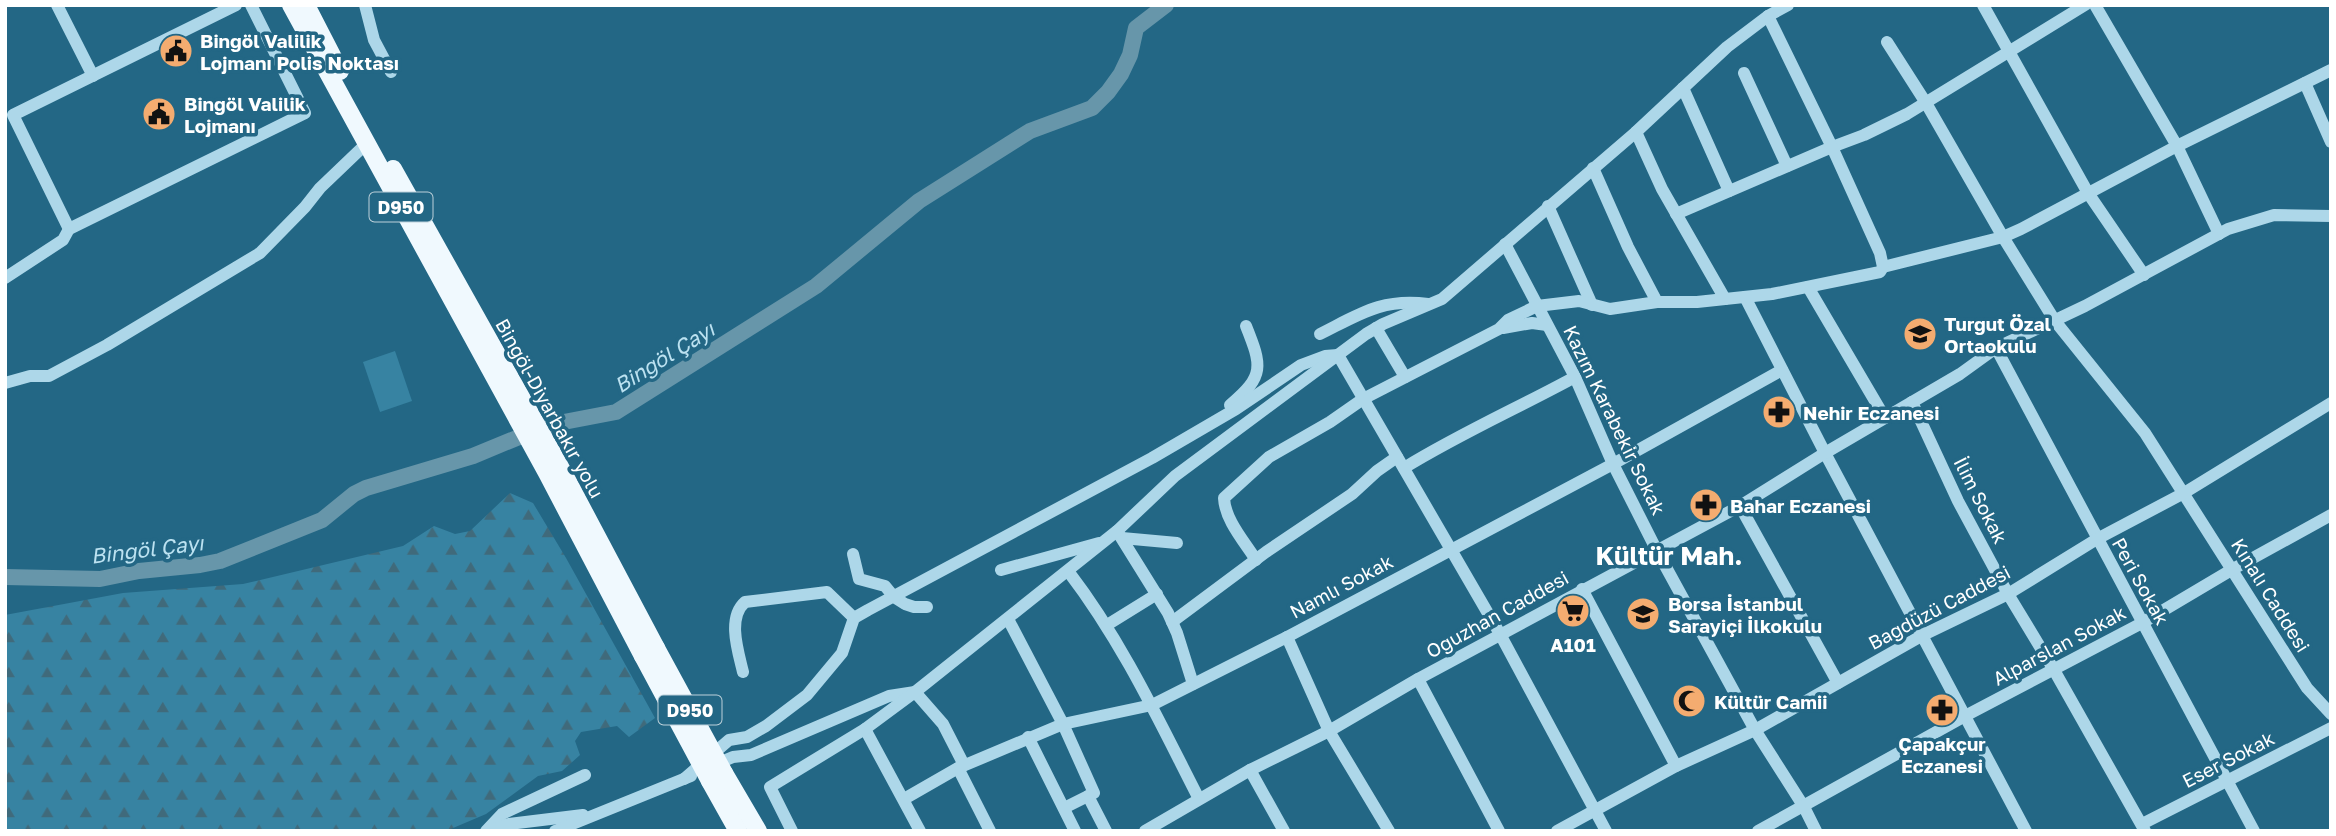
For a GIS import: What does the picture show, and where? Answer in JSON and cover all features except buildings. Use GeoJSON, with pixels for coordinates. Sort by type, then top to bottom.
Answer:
{"type":"FeatureCollection","features":[{"type":"Feature","properties":{"kind":"main road","name":"Bingöl-Diyarbakır yolu"},"geometry":{"type":"LineString","coordinates":[[291,5],[366,144],[517,404]]}},
{"type":"Feature","properties":{"kind":"main road","name":"Bingöl-Diyarbakır yolu"},"geometry":{"type":"LineString","coordinates":[[310,9],[348,86],[717,777],[738,831]]}},
{"type":"Feature","properties":{"kind":"main road","name":"Bingöl-Diyarbakır yolu"},"geometry":{"type":"LineString","coordinates":[[717,777],[758,831]]}},
{"type":"Feature","properties":{"kind":"street"},"geometry":{"type":"LineString","coordinates":[[57,5],[93,76]]}},
{"type":"Feature","properties":{"kind":"street"},"geometry":{"type":"LineString","coordinates":[[69,229],[13,115],[236,5]]}},
{"type":"Feature","properties":{"kind":"street"},"geometry":{"type":"LineString","coordinates":[[5,278],[63,240],[69,229],[305,113],[251,5]]}},
{"type":"Feature","properties":{"kind":"street"},"geometry":{"type":"LineString","coordinates":[[365,5],[374,40],[391,72]]}},
{"type":"Feature","properties":{"kind":"street"},"geometry":{"type":"LineString","coordinates":[[1001,570],[1104,542],[1120,534],[1175,476],[1338,355],[1376,328],[1441,299],[1636,132],[1727,47],[1768,16],[1788,5]]}},
{"type":"Feature","properties":{"kind":"street"},"geometry":{"type":"LineString","coordinates":[[1983,5],[2088,193],[2144,275]]}},
{"type":"Feature","properties":{"kind":"street"},"geometry":{"type":"LineString","coordinates":[[1676,214],[1832,146],[1864,135],[1926,103],[2084,5]]}},
{"type":"Feature","properties":{"kind":"street"},"geometry":{"type":"LineString","coordinates":[[2095,5],[2177,146],[2220,234]]}},
{"type":"Feature","properties":{"kind":"street"},"geometry":{"type":"LineString","coordinates":[[1768,16],[1832,146],[1880,253],[1883,267]]}},
{"type":"Feature","properties":{"kind":"street","name":"Kınalı Caddesi"},"geometry":{"type":"LineString","coordinates":[[1887,43],[1926,103],[2055,321],[2146,433],[2306,688],[2331,714]]}},
{"type":"Feature","properties":{"kind":"street"},"geometry":{"type":"LineString","coordinates":[[1256,560],[1233,524],[1224,498],[1269,457],[1330,422],[1363,399],[1537,306],[1579,301],[1611,309],[1657,302],[1745,297],[1871,275],[1880,272],[1883,267],[2003,237],[2177,146],[2331,70]]}},
{"type":"Feature","properties":{"kind":"street"},"geometry":{"type":"LineString","coordinates":[[1744,73],[1787,166]]}},
{"type":"Feature","properties":{"kind":"street"},"geometry":{"type":"LineString","coordinates":[[2305,83],[2331,142]]}},
{"type":"Feature","properties":{"kind":"street"},"geometry":{"type":"LineString","coordinates":[[1683,88],[1729,191]]}},
{"type":"Feature","properties":{"kind":"street"},"geometry":{"type":"LineString","coordinates":[[1636,132],[1662,189],[1725,299]]}},
{"type":"Feature","properties":{"kind":"street"},"geometry":{"type":"LineString","coordinates":[[5,383],[30,376],[49,376],[107,345],[260,253],[320,188],[366,144]]}},
{"type":"Feature","properties":{"kind":"street"},"geometry":{"type":"LineString","coordinates":[[1593,169],[1628,247],[1657,302]]}},
{"type":"Feature","properties":{"kind":"street"},"geometry":{"type":"LineString","coordinates":[[1548,206],[1592,304]]}},
{"type":"Feature","properties":{"kind":"street","name":"Oğuzhan Caddesi"},"geometry":{"type":"LineString","coordinates":[[1145,831],[1250,770],[1328,731],[1582,589],[1740,506],[1960,374],[1996,348],[2085,306],[2228,229],[2274,215],[2331,216]]}},
{"type":"Feature","properties":{"kind":"street","name":"Kazım Karabekir Sokak"},"geometry":{"type":"LineString","coordinates":[[1505,244],[1574,377],[1656,550],[1755,730],[1804,807],[1816,831]]}},
{"type":"Feature","properties":{"kind":"street"},"geometry":{"type":"LineString","coordinates":[[1808,287],[1885,418]]}},
{"type":"Feature","properties":{"kind":"street"},"geometry":{"type":"LineString","coordinates":[[1745,297],[2026,831]]}},
{"type":"Feature","properties":{"kind":"street"},"geometry":{"type":"LineString","coordinates":[[1320,334],[1384,304],[1405,301],[1430,305]]}},
{"type":"Feature","properties":{"kind":"street"},"geometry":{"type":"LineString","coordinates":[[1499,328],[1532,323],[1548,325]]}},
{"type":"Feature","properties":{"kind":"street"},"geometry":{"type":"LineString","coordinates":[[1203,427],[1254,381],[1259,368],[1246,326]]}},
{"type":"Feature","properties":{"kind":"street"},"geometry":{"type":"LineString","coordinates":[[1376,328],[1405,377]]}},
{"type":"Feature","properties":{"kind":"street","name":"Peri Sokak"},"geometry":{"type":"LineString","coordinates":[[1996,348],[2254,831]]}},
{"type":"Feature","properties":{"kind":"street"},"geometry":{"type":"LineString","coordinates":[[684,779],[729,740],[747,737],[807,695],[842,653],[854,618],[1152,458],[1237,409],[1301,365],[1325,356],[1338,355]]}},
{"type":"Feature","properties":{"kind":"street"},"geometry":{"type":"LineString","coordinates":[[1338,355],[1500,634],[1606,831]]}},
{"type":"Feature","properties":{"kind":"street","name":"Namlı Sokak"},"geometry":{"type":"LineString","coordinates":[[904,799],[961,766],[1028,737],[1063,724],[1152,705],[1287,637],[1613,464],[1782,370]]}},
{"type":"Feature","properties":{"kind":"street"},"geometry":{"type":"LineString","coordinates":[[1404,468],[1574,377]]}},
{"type":"Feature","properties":{"kind":"street","name":"İlim Sokak"},"geometry":{"type":"LineString","coordinates":[[1912,402],[1958,501],[2008,594],[2143,827]]}},
{"type":"Feature","properties":{"kind":"street","name":"Bağdüzü Caddesi"},"geometry":{"type":"LineString","coordinates":[[1557,831],[1676,766],[1755,730],[1923,635],[2008,594],[2097,539],[2185,493],[2331,403]]}},
{"type":"Feature","properties":{"kind":"street"},"geometry":{"type":"LineString","coordinates":[[1172,622],[1352,494],[1397,457]]}},
{"type":"Feature","properties":{"kind":"street"},"geometry":{"type":"LineString","coordinates":[[1740,506],[1838,683]]}},
{"type":"Feature","properties":{"kind":"street","name":"Alparslan Sokak"},"geometry":{"type":"LineString","coordinates":[[1758,831],[1965,716],[2142,623],[2331,515]]}},
{"type":"Feature","properties":{"kind":"street"},"geometry":{"type":"LineString","coordinates":[[1120,534],[1177,543]]}},
{"type":"Feature","properties":{"kind":"street"},"geometry":{"type":"LineString","coordinates":[[1120,534],[1172,622],[1193,684]]}},
{"type":"Feature","properties":{"kind":"street"},"geometry":{"type":"LineString","coordinates":[[792,831],[770,787],[865,729],[1104,542]]}},
{"type":"Feature","properties":{"kind":"street"},"geometry":{"type":"LineString","coordinates":[[853,554],[859,579],[879,582],[894,597],[914,607],[927,607]]}},
{"type":"Feature","properties":{"kind":"street"},"geometry":{"type":"LineString","coordinates":[[1068,571],[1107,625],[1152,705],[1199,799]]}},
{"type":"Feature","properties":{"kind":"street"},"geometry":{"type":"LineString","coordinates":[[1582,589],[1676,766]]}},
{"type":"Feature","properties":{"kind":"street"},"geometry":{"type":"LineString","coordinates":[[743,672],[735,632],[737,614],[745,602],[827,592],[854,618]]}},
{"type":"Feature","properties":{"kind":"street"},"geometry":{"type":"LineString","coordinates":[[1107,625],[1157,594]]}},
{"type":"Feature","properties":{"kind":"street"},"geometry":{"type":"LineString","coordinates":[[1008,619],[1063,724],[1094,793],[1064,808]]}},
{"type":"Feature","properties":{"kind":"street"},"geometry":{"type":"LineString","coordinates":[[1287,637],[1328,731],[1389,831]]}},
{"type":"Feature","properties":{"kind":"street"},"geometry":{"type":"LineString","coordinates":[[1418,679],[1499,831]]}},
{"type":"Feature","properties":{"kind":"street"},"geometry":{"type":"LineString","coordinates":[[555,831],[733,757],[751,755],[889,696],[915,692]]}},
{"type":"Feature","properties":{"kind":"street"},"geometry":{"type":"LineString","coordinates":[[915,692],[943,724],[990,831]]}},
{"type":"Feature","properties":{"kind":"street","name":"Eser Sokak"},"geometry":{"type":"LineString","coordinates":[[2143,827],[2331,728]]}},
{"type":"Feature","properties":{"kind":"street"},"geometry":{"type":"LineString","coordinates":[[865,729],[920,831]]}},
{"type":"Feature","properties":{"kind":"street"},"geometry":{"type":"LineString","coordinates":[[1028,737],[1074,831]]}},
{"type":"Feature","properties":{"kind":"street"},"geometry":{"type":"LineString","coordinates":[[1250,770],[1284,831]]}},
{"type":"Feature","properties":{"kind":"street"},"geometry":{"type":"LineString","coordinates":[[486,831],[502,814],[585,775]]}},
{"type":"Feature","properties":{"kind":"street"},"geometry":{"type":"LineString","coordinates":[[1088,796],[1106,831]]}},
{"type":"Feature","properties":{"kind":"street"},"geometry":{"type":"LineString","coordinates":[[486,831],[520,823],[597,813]]}},
{"type":"Feature","properties":{"kind":"green space"},"geometry":{"type":"Polygon","coordinates":[[[395,351],[412,401],[380,412],[363,362],[395,351]]]}},
{"type":"Feature","properties":{"kind":"green space"},"geometry":{"type":"Polygon","coordinates":[[[510,493],[533,503],[655,718],[629,737],[617,726],[581,732],[575,741],[580,755],[562,771],[538,776],[486,814],[446,831],[5,831],[5,615],[123,593],[243,584],[403,546],[434,526],[455,534],[470,531],[510,493]]]}},
{"type":"Feature","properties":{"kind":"waterway","name":"Bingöl Çayı"},"geometry":{"type":"LineString","coordinates":[[5,577],[100,579],[139,571],[220,561],[322,520],[354,494],[366,488],[473,456],[548,425],[616,412],[816,286],[919,201],[1030,131],[1092,108],[1121,74],[1130,55],[1136,28],[1166,5]]}},
{"type":"Feature","properties":{"kind":"place","name":"Bingöl Valilik Lojmanı Polis Noktası"},"geometry":{"type":"Point","coordinates":[176,51]}},
{"type":"Feature","properties":{"kind":"place","name":"Bingöl Valilik Lojmanı"},"geometry":{"type":"Point","coordinates":[159,114]}},
{"type":"Feature","properties":{"kind":"place","name":"Turgut Özal Ortaokulu"},"geometry":{"type":"Point","coordinates":[1920,334]}},
{"type":"Feature","properties":{"kind":"place","name":"Nehir Eczanesi"},"geometry":{"type":"Point","coordinates":[1779,412]}},
{"type":"Feature","properties":{"kind":"place","name":"Bahar Eczanesi"},"geometry":{"type":"Point","coordinates":[1706,505]}},
{"type":"Feature","properties":{"kind":"place","name":"A101"},"geometry":{"type":"Point","coordinates":[1573,611]}},
{"type":"Feature","properties":{"kind":"place","name":"Borsa İstanbul Sarayiçi İlkokulu"},"geometry":{"type":"Point","coordinates":[1643,614]}},
{"type":"Feature","properties":{"kind":"place","name":"Kültür Camii"},"geometry":{"type":"Point","coordinates":[1689,701]}},
{"type":"Feature","properties":{"kind":"place","name":"Çapakçur Eczanesi"},"geometry":{"type":"Point","coordinates":[1942,710]}},
{"type":"Feature","properties":{"kind":"district","name":"Kültür Mah."},"geometry":{"type":"Point","coordinates":[1669,555]}}]}
